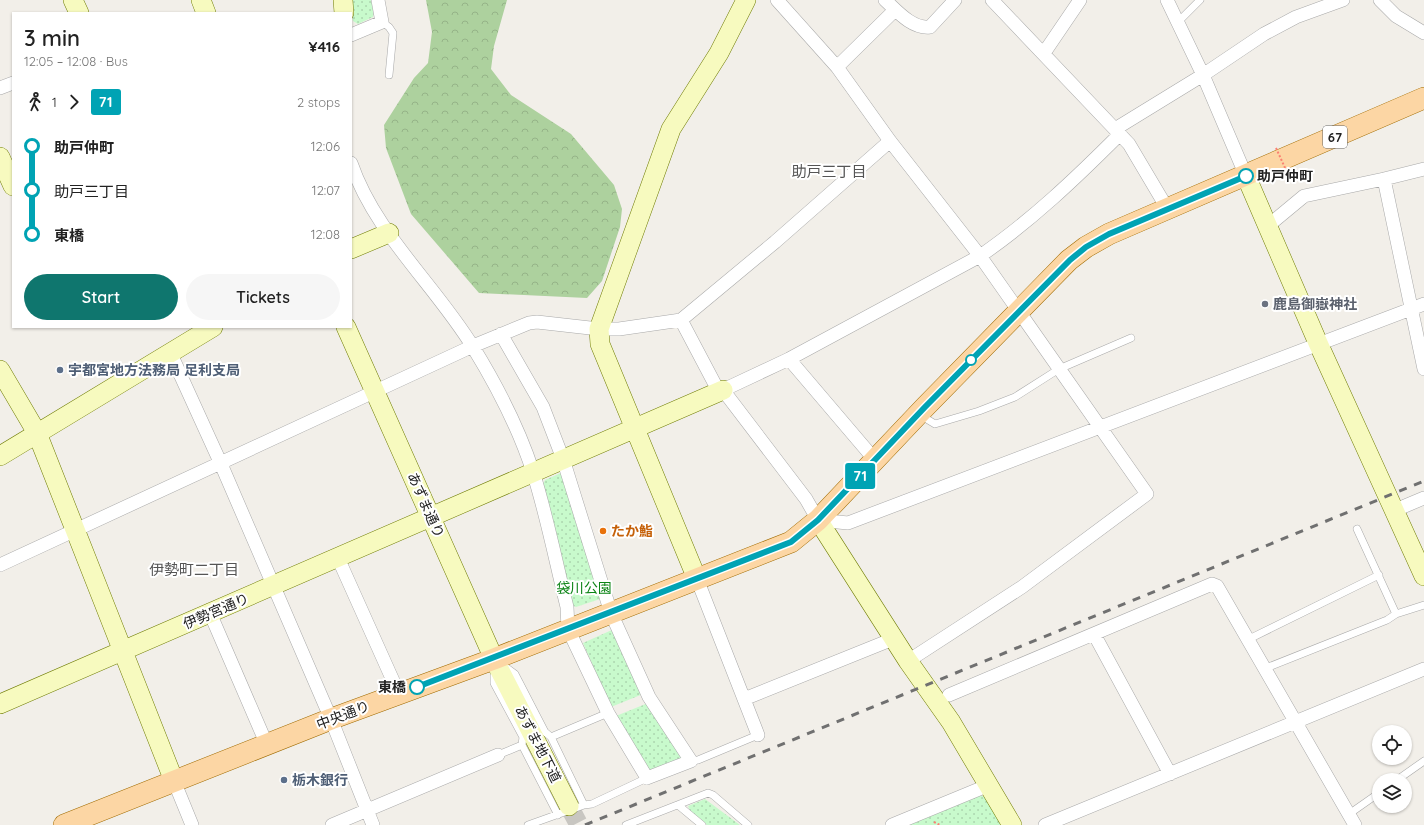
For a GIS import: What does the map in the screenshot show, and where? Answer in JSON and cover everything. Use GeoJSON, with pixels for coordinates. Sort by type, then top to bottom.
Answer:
{"type":"FeatureCollection","features":[{"type":"Feature","properties":{"kind":"main road","name":"67"},"geometry":{"type":"LineString","coordinates":[[818,520],[918,414],[1070,260],[1086,247],[1109,234],[1424,98]]}},
{"type":"Feature","properties":{"kind":"main road","name":"中央通り"},"geometry":{"type":"LineString","coordinates":[[65,825],[331,719],[568,630],[791,542],[818,520]]}},
{"type":"Feature","properties":{"kind":"street"},"geometry":{"type":"LineString","coordinates":[[73,0],[79,12]]}},
{"type":"Feature","properties":{"kind":"street"},"geometry":{"type":"LineString","coordinates":[[200,0],[206,12]]}},
{"type":"Feature","properties":{"kind":"street"},"geometry":{"type":"LineString","coordinates":[[343,0],[344,12]]}},
{"type":"Feature","properties":{"kind":"street"},"geometry":{"type":"LineString","coordinates":[[352,35],[382,22],[378,0]]}},
{"type":"Feature","properties":{"kind":"street"},"geometry":{"type":"LineString","coordinates":[[746,0],[719,53],[671,130],[599,329],[600,344],[636,428],[758,735]]}},
{"type":"Feature","properties":{"kind":"street"},"geometry":{"type":"LineString","coordinates":[[777,0],[837,67],[890,141],[980,256],[1099,428],[1147,494],[1022,587],[908,661]]}},
{"type":"Feature","properties":{"kind":"street"},"geometry":{"type":"LineString","coordinates":[[885,0],[905,18],[923,28],[930,27],[955,0]]}},
{"type":"Feature","properties":{"kind":"street"},"geometry":{"type":"LineString","coordinates":[[992,0],[1044,53],[1128,144],[1168,208]]}},
{"type":"Feature","properties":{"kind":"street"},"geometry":{"type":"LineString","coordinates":[[1044,53],[1080,0]]}},
{"type":"Feature","properties":{"kind":"street"},"geometry":{"type":"LineString","coordinates":[[1168,0],[1203,75],[1246,176],[1269,225],[1318,343],[1393,511],[1424,575]]}},
{"type":"Feature","properties":{"kind":"street"},"geometry":{"type":"LineString","coordinates":[[721,391],[789,359],[980,256],[998,244],[1066,188],[1117,132],[1264,34],[1296,17],[1343,0]]}},
{"type":"Feature","properties":{"kind":"street"},"geometry":{"type":"LineString","coordinates":[[1380,0],[1396,16],[1424,33]]}},
{"type":"Feature","properties":{"kind":"street"},"geometry":{"type":"LineString","coordinates":[[837,67],[895,10]]}},
{"type":"Feature","properties":{"kind":"street"},"geometry":{"type":"LineString","coordinates":[[0,88],[12,82]]}},
{"type":"Feature","properties":{"kind":"street"},"geometry":{"type":"LineString","coordinates":[[0,565],[221,464],[473,346],[529,323],[538,322],[599,329],[619,329],[681,320],[764,252],[890,141]]}},
{"type":"Feature","properties":{"kind":"street"},"geometry":{"type":"LineString","coordinates":[[0,157],[12,185]]}},
{"type":"Feature","properties":{"kind":"street"},"geometry":{"type":"LineString","coordinates":[[352,165],[366,197],[390,233],[473,346],[509,412],[533,472],[568,608],[568,630],[608,713],[647,778],[691,761],[648,698],[611,613],[564,459],[543,407],[501,334]]}},
{"type":"Feature","properties":{"kind":"street"},"geometry":{"type":"LineString","coordinates":[[1269,225],[1304,196],[1424,169]]}},
{"type":"Feature","properties":{"kind":"street"},"geometry":{"type":"LineString","coordinates":[[1384,179],[1424,369]]}},
{"type":"Feature","properties":{"kind":"street"},"geometry":{"type":"LineString","coordinates":[[0,194],[12,188]]}},
{"type":"Feature","properties":{"kind":"street"},"geometry":{"type":"LineString","coordinates":[[352,249],[390,233]]}},
{"type":"Feature","properties":{"kind":"street"},"geometry":{"type":"LineString","coordinates":[[818,520],[848,523],[1318,343],[1424,304]]}},
{"type":"Feature","properties":{"kind":"street"},"geometry":{"type":"LineString","coordinates":[[681,320],[721,391],[806,499],[908,661],[951,722],[1012,825]]}},
{"type":"Feature","properties":{"kind":"street"},"geometry":{"type":"LineString","coordinates":[[0,456],[211,328]]}},
{"type":"Feature","properties":{"kind":"street","name":"あずま通り"},"geometry":{"type":"LineString","coordinates":[[346,328],[494,658],[507,682]]}},
{"type":"Feature","properties":{"kind":"street"},"geometry":{"type":"LineString","coordinates":[[170,352],[274,586],[331,719],[373,825]]}},
{"type":"Feature","properties":{"kind":"street"},"geometry":{"type":"LineString","coordinates":[[789,359],[875,460]]}},
{"type":"Feature","properties":{"kind":"street"},"geometry":{"type":"LineString","coordinates":[[0,370],[37,433],[192,825]]}},
{"type":"Feature","properties":{"kind":"street","name":"伊勢宮通り"},"geometry":{"type":"LineString","coordinates":[[0,704],[721,391]]}},
{"type":"Feature","properties":{"kind":"street"},"geometry":{"type":"LineString","coordinates":[[1393,511],[1424,498]]}},
{"type":"Feature","properties":{"kind":"street"},"geometry":{"type":"LineString","coordinates":[[338,558],[399,694]]}},
{"type":"Feature","properties":{"kind":"street"},"geometry":{"type":"LineString","coordinates":[[949,695],[1212,584],[1217,586],[1249,639],[1352,819]]}},
{"type":"Feature","properties":{"kind":"street"},"geometry":{"type":"LineString","coordinates":[[210,613],[267,745]]}},
{"type":"Feature","properties":{"kind":"street"},"geometry":{"type":"LineString","coordinates":[[1094,634],[1170,774]]}},
{"type":"Feature","properties":{"kind":"street"},"geometry":{"type":"LineString","coordinates":[[744,699],[894,639]]}},
{"type":"Feature","properties":{"kind":"street"},"geometry":{"type":"LineString","coordinates":[[1045,825],[1424,669]]}},
{"type":"Feature","properties":{"kind":"street","name":"あずま地下道"},"geometry":{"type":"LineString","coordinates":[[507,682],[570,809]]}},
{"type":"Feature","properties":{"kind":"street"},"geometry":{"type":"LineString","coordinates":[[332,825],[498,756]]}},
{"type":"Feature","properties":{"kind":"street"},"geometry":{"type":"LineString","coordinates":[[892,825],[989,785]]}},
{"type":"Feature","properties":{"kind":"lane"},"geometry":{"type":"LineString","coordinates":[[1178,22],[1200,0]]}},
{"type":"Feature","properties":{"kind":"lane"},"geometry":{"type":"LineString","coordinates":[[382,22],[389,27],[393,34],[389,75]]}},
{"type":"Feature","properties":{"kind":"lane"},"geometry":{"type":"LineString","coordinates":[[918,414],[935,424],[979,411],[1015,397],[1059,369],[1131,338]]}},
{"type":"Feature","properties":{"kind":"lane"},"geometry":{"type":"LineString","coordinates":[[1357,529],[1396,614]]}},
{"type":"Feature","properties":{"kind":"lane"},"geometry":{"type":"LineString","coordinates":[[1249,639],[1379,575]]}},
{"type":"Feature","properties":{"kind":"lane"},"geometry":{"type":"LineString","coordinates":[[1266,668],[1387,620],[1396,614],[1424,604]]}},
{"type":"Feature","properties":{"kind":"lane"},"geometry":{"type":"LineString","coordinates":[[494,658],[515,674],[545,732],[551,737],[570,809]]}},
{"type":"Feature","properties":{"kind":"lane"},"geometry":{"type":"LineString","coordinates":[[494,658],[494,683],[523,738],[522,745],[570,809]]}},
{"type":"Feature","properties":{"kind":"lane"},"geometry":{"type":"LineString","coordinates":[[551,737],[608,713]]}},
{"type":"Feature","properties":{"kind":"lane"},"geometry":{"type":"LineString","coordinates":[[691,761],[698,760],[758,735]]}},
{"type":"Feature","properties":{"kind":"lane"},"geometry":{"type":"LineString","coordinates":[[498,756],[522,745]]}},
{"type":"Feature","properties":{"kind":"lane"},"geometry":{"type":"LineString","coordinates":[[1407,773],[1424,761]]}},
{"type":"Feature","properties":{"kind":"lane"},"geometry":{"type":"LineString","coordinates":[[528,825],[570,809],[592,804],[647,778]]}},
{"type":"Feature","properties":{"kind":"lane"},"geometry":{"type":"LineString","coordinates":[[626,825],[708,794],[714,795],[748,825]]}},
{"type":"Feature","properties":{"kind":"lane"},"geometry":{"type":"LineString","coordinates":[[1352,819],[1372,800]]}},
{"type":"Feature","properties":{"kind":"lane"},"geometry":{"type":"LineString","coordinates":[[678,805],[702,825]]}},
{"type":"Feature","properties":{"kind":"path"},"geometry":{"type":"LineString","coordinates":[[1276,148],[1286,170]]}},
{"type":"Feature","properties":{"kind":"path"},"geometry":{"type":"LineString","coordinates":[[930,823],[934,822],[940,825]]}},
{"type":"Feature","properties":{"kind":"green space"},"geometry":{"type":"Polygon","coordinates":[[[350,0],[373,0],[373,17],[358,24],[353,21],[350,0]]]}},
{"type":"Feature","properties":{"kind":"green space"},"geometry":{"type":"Polygon","coordinates":[[[426,0],[507,0],[494,46],[491,69],[511,95],[571,134],[614,185],[622,209],[620,227],[602,281],[587,298],[479,293],[411,214],[386,148],[384,125],[414,78],[428,63],[432,32],[426,0]]]}},
{"type":"Feature","properties":{"kind":"green space","name":"袋川公園"},"geometry":{"type":"Polygon","coordinates":[[[563,472],[603,598],[576,607],[571,605],[542,486],[545,480],[563,472]]]}},
{"type":"Feature","properties":{"kind":"green space","name":"袋川公園"},"geometry":{"type":"Polygon","coordinates":[[[614,629],[643,694],[611,707],[583,643],[614,629]]]}},
{"type":"Feature","properties":{"kind":"green space"},"geometry":{"type":"Polygon","coordinates":[[[648,703],[683,757],[680,761],[649,771],[616,716],[648,703]]]}},
{"type":"Feature","properties":{"kind":"green space"},"geometry":{"type":"Polygon","coordinates":[[[981,795],[985,798],[1002,825],[907,825],[981,795]]]}},
{"type":"Feature","properties":{"kind":"green space"},"geometry":{"type":"Polygon","coordinates":[[[705,799],[740,825],[707,825],[690,811],[688,806],[705,799]]]}},
{"type":"Feature","properties":{"kind":"tunnel"},"geometry":{"type":"LineString","coordinates":[[569,806],[579,825]]}},
{"type":"Feature","properties":{"kind":"railway"},"geometry":{"type":"LineString","coordinates":[[585,825],[1424,481]]}},
{"type":"Feature","properties":{"kind":"bus line","name":"71"},"geometry":{"type":"LineString","coordinates":[[417,687],[791,542],[818,520],[925,407],[1070,260],[1086,247],[1109,234],[1246,176]]}},
{"type":"Feature","properties":{"kind":"place","name":"助戸仲町"},"geometry":{"type":"Point","coordinates":[1246,176]}},
{"type":"Feature","properties":{"kind":"place","name":"鹿島御嶽神社"},"geometry":{"type":"Point","coordinates":[1265,304]}},
{"type":"Feature","properties":{"kind":"place","name":"宇都宮地方法務局 足利支局"},"geometry":{"type":"Point","coordinates":[60,370]}},
{"type":"Feature","properties":{"kind":"place","name":"たか鮨"},"geometry":{"type":"Point","coordinates":[603,531]}},
{"type":"Feature","properties":{"kind":"place","name":"東橋"},"geometry":{"type":"Point","coordinates":[417,687]}},
{"type":"Feature","properties":{"kind":"place","name":"栃木銀行"},"geometry":{"type":"Point","coordinates":[284,780]}},
{"type":"Feature","properties":{"kind":"district","name":"助戸三丁目"},"geometry":{"type":"Point","coordinates":[829,171]}},
{"type":"Feature","properties":{"kind":"district","name":"伊勢町二丁目"},"geometry":{"type":"Point","coordinates":[194,569]}}]}
